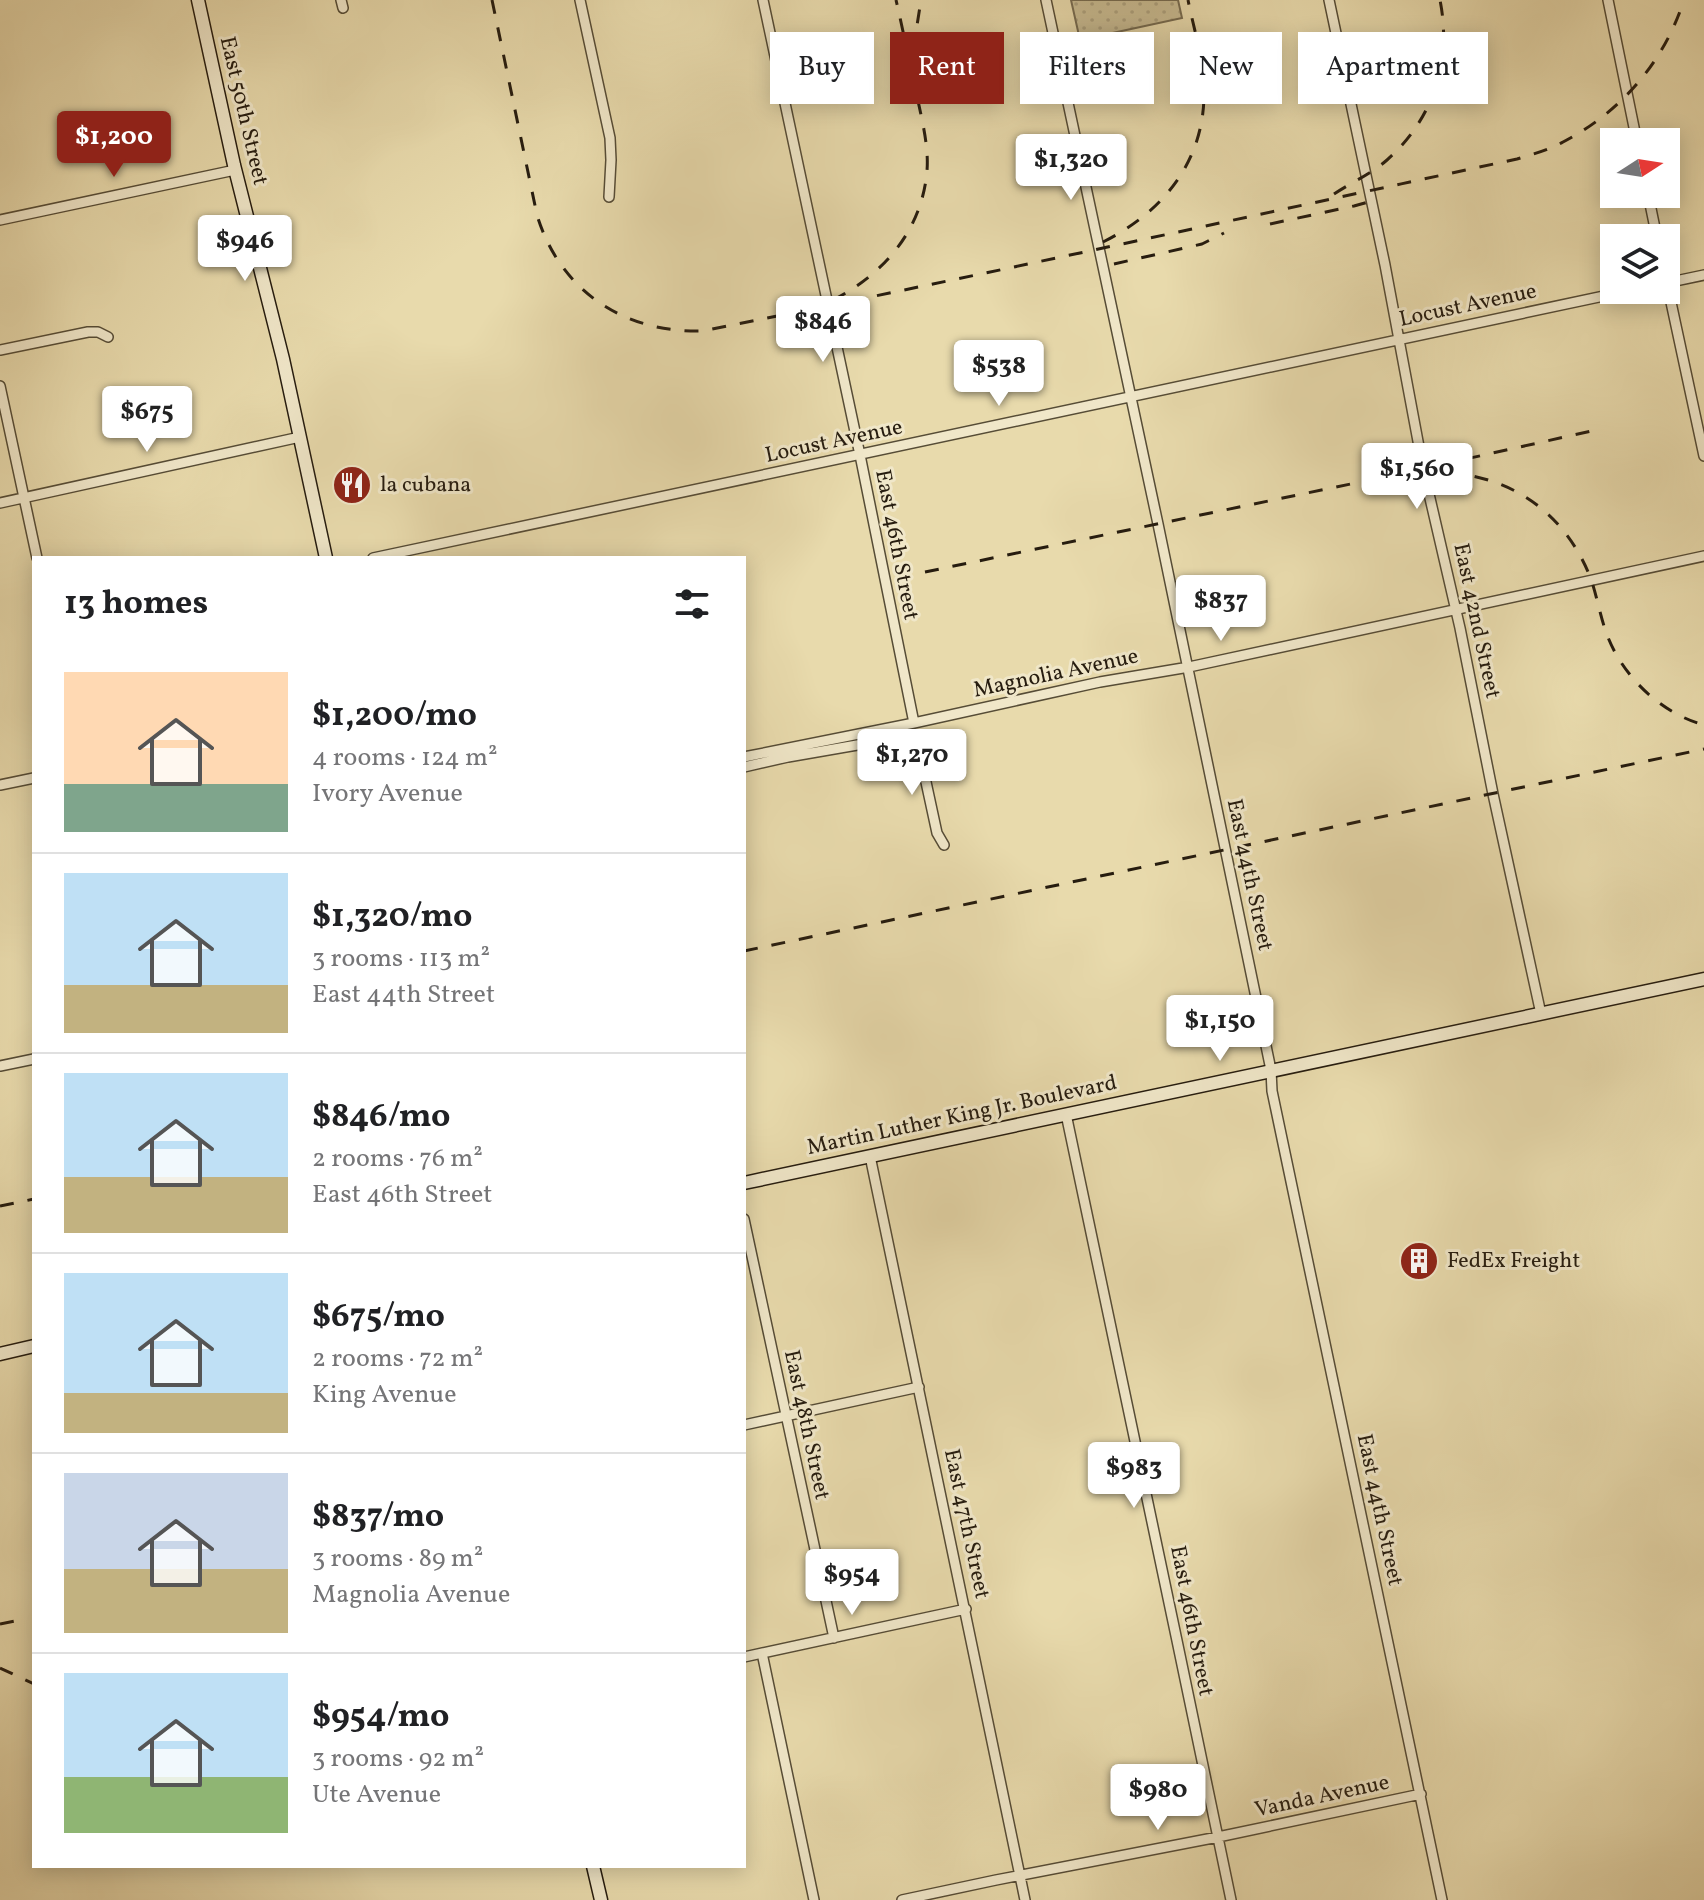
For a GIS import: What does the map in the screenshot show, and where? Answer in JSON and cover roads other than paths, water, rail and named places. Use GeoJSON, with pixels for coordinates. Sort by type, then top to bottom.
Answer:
{"type":"FeatureCollection","features":[{"type":"Feature","properties":{"kind":"main road","name":"East 50th Street"},"geometry":{"type":"LineString","coordinates":[[198,0],[235,170],[283,359],[326,556]]}},
{"type":"Feature","properties":{"kind":"main road","name":"Martin Luther King Jr. Boulevard"},"geometry":{"type":"LineString","coordinates":[[746,1183],[1704,979]]}},
{"type":"Feature","properties":{"kind":"main road"},"geometry":{"type":"LineString","coordinates":[[0,1354],[32,1346]]}},
{"type":"Feature","properties":{"kind":"main road"},"geometry":{"type":"LineString","coordinates":[[593,1868],[601,1900]]}},
{"type":"Feature","properties":{"kind":"street"},"geometry":{"type":"LineString","coordinates":[[580,0],[610,138],[609,197]]}},
{"type":"Feature","properties":{"kind":"street","name":"East 46th Street"},"geometry":{"type":"LineString","coordinates":[[763,0],[914,723]]}},
{"type":"Feature","properties":{"kind":"street","name":"East 44th Street"},"geometry":{"type":"LineString","coordinates":[[1046,0],[1189,667],[1271,1070],[1272,1091],[1442,1900]]}},
{"type":"Feature","properties":{"kind":"street","name":"East 42nd Street"},"geometry":{"type":"LineString","coordinates":[[1329,0],[1400,339],[1423,468],[1541,1014]]}},
{"type":"Feature","properties":{"kind":"street"},"geometry":{"type":"LineString","coordinates":[[1608,0],[1634,128]]}},
{"type":"Feature","properties":{"kind":"street"},"geometry":{"type":"LineString","coordinates":[[0,220],[235,170]]}},
{"type":"Feature","properties":{"kind":"street"},"geometry":{"type":"LineString","coordinates":[[1680,279],[1704,275]]}},
{"type":"Feature","properties":{"kind":"street","name":"Locust Avenue"},"geometry":{"type":"LineString","coordinates":[[382,556],[1600,297]]}},
{"type":"Feature","properties":{"kind":"street"},"geometry":{"type":"LineString","coordinates":[[1671,304],[1704,456]]}},
{"type":"Feature","properties":{"kind":"street"},"geometry":{"type":"LineString","coordinates":[[0,350],[88,332],[98,332],[108,337]]}},
{"type":"Feature","properties":{"kind":"street"},"geometry":{"type":"LineString","coordinates":[[0,386],[37,556]]}},
{"type":"Feature","properties":{"kind":"street"},"geometry":{"type":"LineString","coordinates":[[0,503],[300,437]]}},
{"type":"Feature","properties":{"kind":"street","name":"Magnolia Avenue"},"geometry":{"type":"LineString","coordinates":[[746,757],[1100,682],[1189,667],[1704,556]]}},
{"type":"Feature","properties":{"kind":"street"},"geometry":{"type":"LineString","coordinates":[[746,767],[909,736],[926,782],[937,833],[944,845]]}},
{"type":"Feature","properties":{"kind":"street"},"geometry":{"type":"LineString","coordinates":[[0,785],[32,778]]}},
{"type":"Feature","properties":{"kind":"street"},"geometry":{"type":"LineString","coordinates":[[0,1066],[32,1059]]}},
{"type":"Feature","properties":{"kind":"street","name":"East 46th Street"},"geometry":{"type":"LineString","coordinates":[[1066,1114],[1231,1900]]}},
{"type":"Feature","properties":{"kind":"street","name":"East 47th Street"},"geometry":{"type":"LineString","coordinates":[[870,1156],[1025,1900]]}},
{"type":"Feature","properties":{"kind":"street","name":"East 48th Street"},"geometry":{"type":"LineString","coordinates":[[746,1228],[834,1638]]}},
{"type":"Feature","properties":{"kind":"street"},"geometry":{"type":"LineString","coordinates":[[746,1425],[919,1387]]}},
{"type":"Feature","properties":{"kind":"street"},"geometry":{"type":"LineString","coordinates":[[746,1657],[966,1609]]}},
{"type":"Feature","properties":{"kind":"street"},"geometry":{"type":"LineString","coordinates":[[762,1653],[814,1900]]}},
{"type":"Feature","properties":{"kind":"street","name":"Vanda Avenue"},"geometry":{"type":"LineString","coordinates":[[902,1900],[1421,1794]]}},
{"type":"Feature","properties":{"kind":"railway"},"geometry":{"type":"LineString","coordinates":[[492,0],[537,215],[547,242],[579,286],[599,302],[647,324],[673,330],[702,331],[906,290],[1541,152],[1604,116],[1638,83],[1665,44],[1684,0]]}},
{"type":"Feature","properties":{"kind":"railway"},"geometry":{"type":"LineString","coordinates":[[833,300],[868,277],[897,248],[909,231],[924,192],[926,141],[896,0]]}},
{"type":"Feature","properties":{"kind":"railway"},"geometry":{"type":"LineString","coordinates":[[916,32],[921,0]]}},
{"type":"Feature","properties":{"kind":"railway"},"geometry":{"type":"LineString","coordinates":[[1103,242],[1125,230],[1162,199],[1188,162],[1197,140],[1204,80],[1188,0]]}},
{"type":"Feature","properties":{"kind":"railway"},"geometry":{"type":"LineString","coordinates":[[1334,194],[1387,160],[1417,126],[1428,107],[1441,66],[1443,23],[1440,0]]}},
{"type":"Feature","properties":{"kind":"railway"},"geometry":{"type":"LineString","coordinates":[[1270,224],[1379,199]]}},
{"type":"Feature","properties":{"kind":"railway"},"geometry":{"type":"LineString","coordinates":[[1114,264],[1202,244],[1224,233]]}},
{"type":"Feature","properties":{"kind":"railway"},"geometry":{"type":"LineString","coordinates":[[1439,465],[1596,430]]}},
{"type":"Feature","properties":{"kind":"railway"},"geometry":{"type":"LineString","coordinates":[[925,572],[1394,475],[1457,473],[1486,479],[1513,490],[1537,505],[1559,525],[1577,550],[1591,579],[1606,632],[1621,663],[1658,702],[1704,725]]}},
{"type":"Feature","properties":{"kind":"railway"},"geometry":{"type":"LineString","coordinates":[[746,951],[1704,749]]}},
{"type":"Feature","properties":{"kind":"railway"},"geometry":{"type":"LineString","coordinates":[[0,1206],[32,1199]]}},
{"type":"Feature","properties":{"kind":"railway"},"geometry":{"type":"LineString","coordinates":[[0,1624],[15,1621]]}},
{"type":"Feature","properties":{"kind":"railway"},"geometry":{"type":"LineString","coordinates":[[0,1668],[32,1683]]}},
{"type":"Feature","properties":{"kind":"place","name":"la cubana"},"geometry":{"type":"Point","coordinates":[352,485]}},
{"type":"Feature","properties":{"kind":"place","name":"FedEx Freight"},"geometry":{"type":"Point","coordinates":[1419,1261]}}]}
